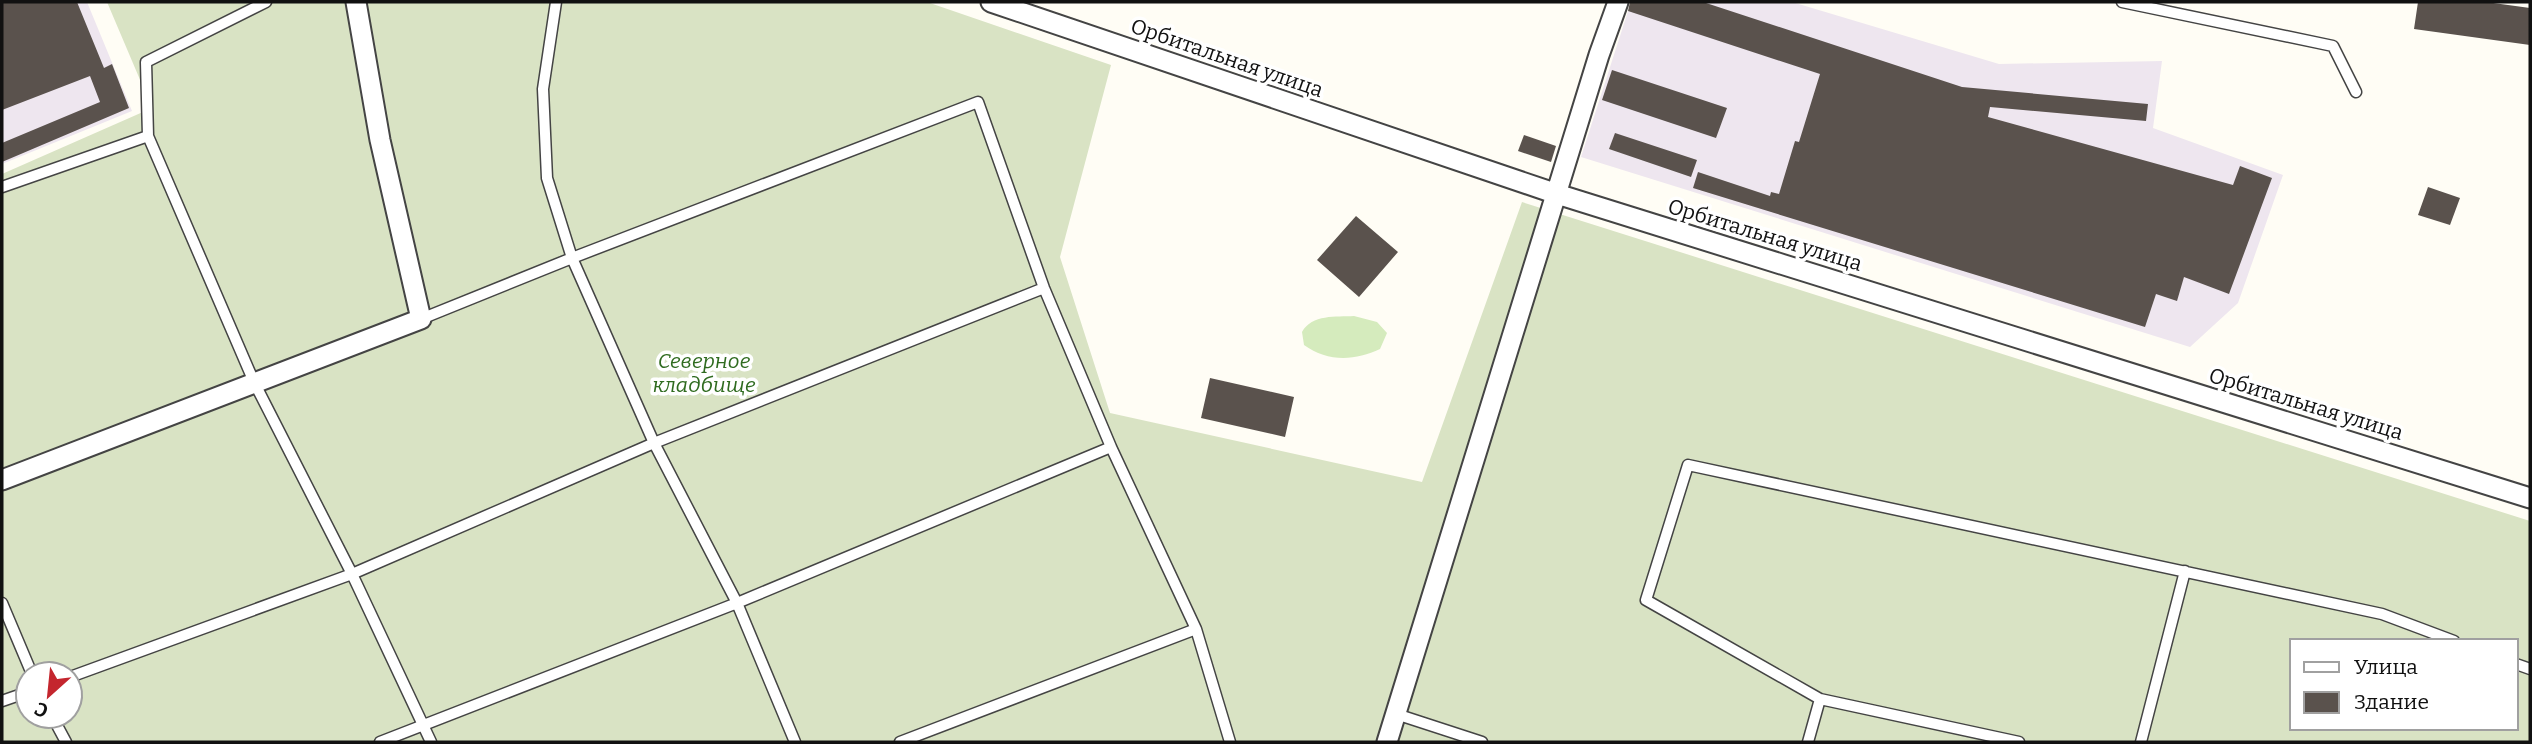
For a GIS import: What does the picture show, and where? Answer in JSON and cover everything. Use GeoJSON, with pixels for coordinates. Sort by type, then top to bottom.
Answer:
{"type":"FeatureCollection","features":[{"type":"Feature","properties":{"kind":"street"},"geometry":{"type":"LineString","coordinates":[[2,480],[421,319],[380,140],[356,2]]}},
{"type":"Feature","properties":{"kind":"street","name":"Орбитальная улица"},"geometry":{"type":"LineString","coordinates":[[990,2],[1039,14],[1557,194],[2530,498]]}},
{"type":"Feature","properties":{"kind":"street"},"geometry":{"type":"LineString","coordinates":[[1387,742],[1599,55],[1618,2]]}},
{"type":"Feature","properties":{"kind":"lane"},"geometry":{"type":"LineString","coordinates":[[266,2],[146,62],[148,136],[254,382],[352,574],[431,742]]}},
{"type":"Feature","properties":{"kind":"lane"},"geometry":{"type":"LineString","coordinates":[[556,2],[543,89],[547,178],[572,258],[654,443],[737,603],[795,742]]}},
{"type":"Feature","properties":{"kind":"lane"},"geometry":{"type":"LineString","coordinates":[[2122,2],[2333,46],[2356,92]]}},
{"type":"Feature","properties":{"kind":"lane"},"geometry":{"type":"LineString","coordinates":[[421,319],[978,102],[1044,288],[1111,447],[1196,629],[1230,742]]}},
{"type":"Feature","properties":{"kind":"lane"},"geometry":{"type":"LineString","coordinates":[[2,187],[148,136]]}},
{"type":"Feature","properties":{"kind":"lane"},"geometry":{"type":"LineString","coordinates":[[84,672],[352,574],[654,443],[1044,288]]}},
{"type":"Feature","properties":{"kind":"lane"},"geometry":{"type":"LineString","coordinates":[[380,742],[737,603],[1111,447]]}},
{"type":"Feature","properties":{"kind":"lane"},"geometry":{"type":"LineString","coordinates":[[2019,742],[1820,699],[1646,600],[1688,465],[2382,614],[2449,639]]}},
{"type":"Feature","properties":{"kind":"lane"},"geometry":{"type":"LineString","coordinates":[[2141,742],[2185,571]]}},
{"type":"Feature","properties":{"kind":"lane"},"geometry":{"type":"LineString","coordinates":[[2,603],[26,660]]}},
{"type":"Feature","properties":{"kind":"lane"},"geometry":{"type":"LineString","coordinates":[[900,742],[1196,629]]}},
{"type":"Feature","properties":{"kind":"lane"},"geometry":{"type":"LineString","coordinates":[[1808,742],[1820,699]]}},
{"type":"Feature","properties":{"kind":"lane"},"geometry":{"type":"LineString","coordinates":[[1396,714],[1482,742]]}},
{"type":"Feature","properties":{"kind":"shaded area"},"geometry":{"type":"Polygon","coordinates":[[[2,2],[87,2],[132,111],[2,164],[2,2]]]}},
{"type":"Feature","properties":{"kind":"shaded area"},"geometry":{"type":"Polygon","coordinates":[[[1631,2],[1792,2],[1999,64],[2162,61],[2153,128],[2283,175],[2238,303],[2190,347],[1581,157],[1631,2]]]}},
{"type":"Feature","properties":{"kind":"green space","name":"Северное кладбище"},"geometry":{"type":"Polygon","coordinates":[[[107,2],[927,2],[1111,65],[1060,257],[1110,413],[1422,482],[1522,202],[2530,521],[2530,742],[2,742],[2,174],[152,108],[107,2]]]}},
{"type":"Feature","properties":{"kind":"green space"},"geometry":{"type":"Polygon","coordinates":[[[1354,316],[1377,322],[1387,333],[1380,349],[1361,356],[1341,358],[1313,351],[1304,345],[1302,332],[1312,322],[1325,318],[1354,316]]]}},
{"type":"Feature","properties":{"kind":"building"},"geometry":{"type":"Polygon","coordinates":[[[2,2],[77,2],[104,68],[112,64],[129,108],[2,162],[2,143],[100,102],[90,76],[2,110],[2,2]]]}},
{"type":"Feature","properties":{"kind":"building"},"geometry":{"type":"Polygon","coordinates":[[[1630,2],[1703,2],[1962,87],[2148,104],[2146,121],[1990,107],[1988,117],[2233,185],[2240,166],[2272,178],[2229,294],[2184,277],[2177,301],[2156,294],[2145,327],[1693,188],[1698,172],[1770,196],[1771,192],[1779,194],[1795,141],[1799,142],[1820,74],[1628,11],[1630,2]]]}},
{"type":"Feature","properties":{"kind":"building"},"geometry":{"type":"Polygon","coordinates":[[[2418,2],[2486,2],[2530,8],[2530,45],[2414,29],[2418,2]]]}},
{"type":"Feature","properties":{"kind":"building"},"geometry":{"type":"Polygon","coordinates":[[[1612,70],[1727,108],[1716,138],[1602,100],[1612,70]]]}},
{"type":"Feature","properties":{"kind":"building"},"geometry":{"type":"Polygon","coordinates":[[[1615,133],[1697,160],[1691,177],[1609,149],[1615,133]]]}},
{"type":"Feature","properties":{"kind":"building"},"geometry":{"type":"Polygon","coordinates":[[[1524,135],[1556,146],[1551,162],[1518,151],[1524,135]]]}},
{"type":"Feature","properties":{"kind":"building"},"geometry":{"type":"Polygon","coordinates":[[[2428,187],[2460,198],[2450,225],[2418,215],[2428,187]]]}},
{"type":"Feature","properties":{"kind":"building"},"geometry":{"type":"Polygon","coordinates":[[[1356,216],[1398,252],[1359,297],[1317,260],[1356,216]]]}},
{"type":"Feature","properties":{"kind":"building"},"geometry":{"type":"Polygon","coordinates":[[[1210,378],[1294,397],[1285,437],[1201,418],[1210,378]]]}}]}
